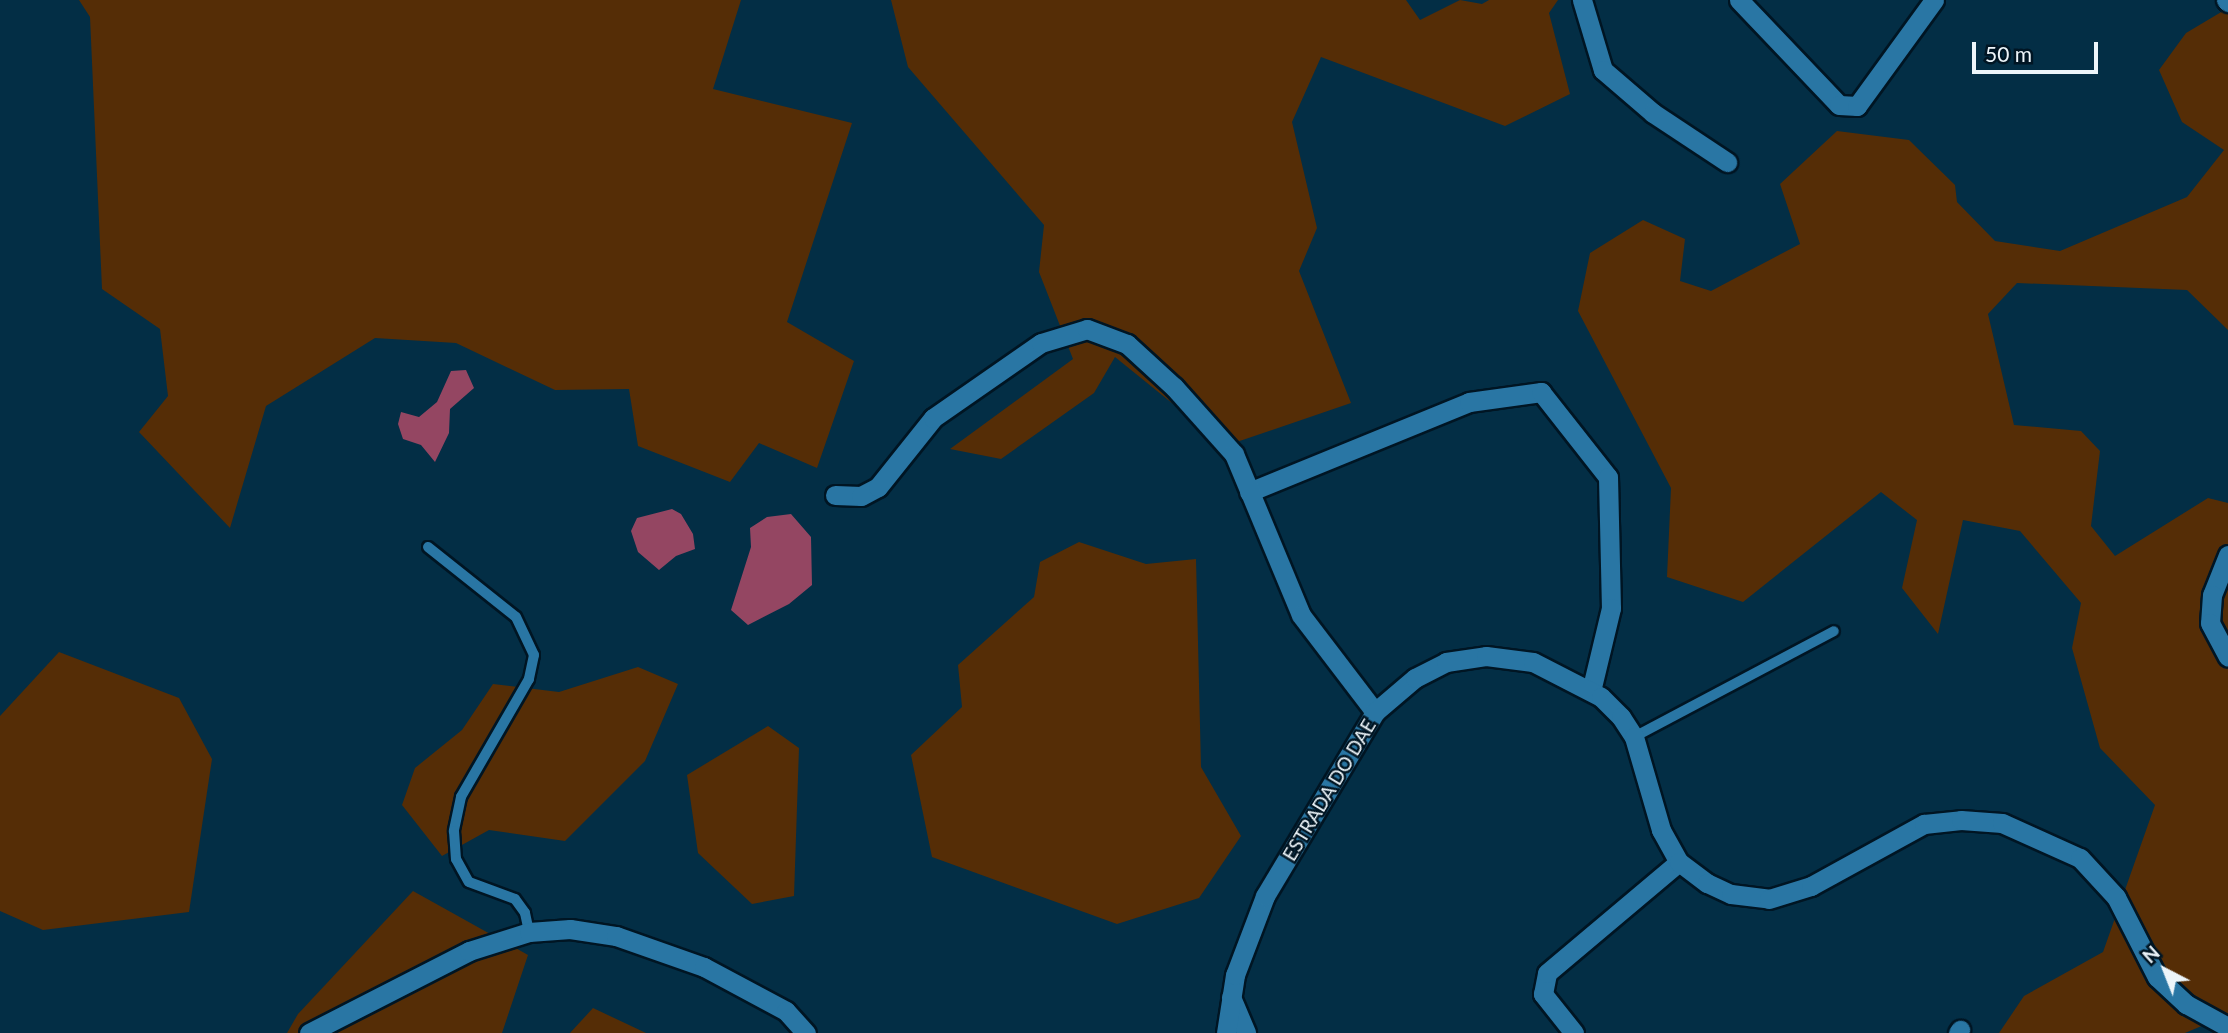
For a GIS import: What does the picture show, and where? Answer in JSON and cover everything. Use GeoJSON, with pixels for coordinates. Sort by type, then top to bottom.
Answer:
{"type":"FeatureCollection","features":[{"type":"Feature","properties":{"kind":"street"},"geometry":{"type":"LineString","coordinates":[[1582,0],[1603,70],[1653,113],[1727,162]]}},
{"type":"Feature","properties":{"kind":"street"},"geometry":{"type":"LineString","coordinates":[[1739,0],[1839,105],[1857,106],[1934,0]]}},
{"type":"Feature","properties":{"kind":"street"},"geometry":{"type":"LineString","coordinates":[[835,495],[861,496],[878,487],[933,418],[965,393],[1041,343],[1087,329],[1127,344],[1174,387],[1234,454],[1301,615],[1375,712]]}},
{"type":"Feature","properties":{"kind":"street"},"geometry":{"type":"LineString","coordinates":[[1249,492],[1469,402],[1541,392],[1608,477],[1611,608],[1591,691]]}},
{"type":"Feature","properties":{"kind":"street"},"geometry":{"type":"LineString","coordinates":[[2228,555],[2212,595],[2210,623],[2228,657]]}},
{"type":"Feature","properties":{"kind":"street","name":"ESTRADA DO DAE"},"geometry":{"type":"LineString","coordinates":[[1226,1033],[1231,996],[1246,940],[1265,897],[1375,712],[1415,678],[1446,662],[1486,656],[1533,662],[1591,691],[1622,717],[1634,737],[1661,830],[1679,862],[1731,894],[1769,899],[1811,886],[1924,824],[1961,820],[2002,823],[2043,838],[2089,867],[2116,897],[2157,977],[2186,1004],[2228,1027]]}},
{"type":"Feature","properties":{"kind":"street"},"geometry":{"type":"LineString","coordinates":[[1574,1033],[1543,994],[1547,973],[1679,862]]}},
{"type":"Feature","properties":{"kind":"street"},"geometry":{"type":"LineString","coordinates":[[309,1033],[469,951],[529,932],[570,929],[617,936],[704,967],[786,1011],[806,1033]]}},
{"type":"Feature","properties":{"kind":"street"},"geometry":{"type":"LineString","coordinates":[[1231,996],[1246,1033]]}},
{"type":"Feature","properties":{"kind":"lane"},"geometry":{"type":"LineString","coordinates":[[428,547],[516,617],[534,655],[529,679],[461,797],[454,831],[456,859],[469,882],[515,899],[525,913],[529,932]]}},
{"type":"Feature","properties":{"kind":"lane"},"geometry":{"type":"LineString","coordinates":[[1634,737],[1834,632]]}},
{"type":"Feature","properties":{"kind":"shaded area"},"geometry":{"type":"Polygon","coordinates":[[[79,0],[741,0],[713,89],[852,123],[787,322],[854,361],[817,468],[759,443],[730,482],[638,446],[629,389],[555,390],[456,343],[375,338],[266,406],[230,528],[139,432],[168,396],[160,329],[102,289],[90,17],[79,0]]]}},
{"type":"Feature","properties":{"kind":"shaded area"},"geometry":{"type":"Polygon","coordinates":[[[891,0],[1406,0],[1420,20],[1460,0],[1482,4],[1489,0],[1558,0],[1549,13],[1570,94],[1505,126],[1321,57],[1292,122],[1317,228],[1299,271],[1351,403],[1225,446],[1115,357],[1094,393],[1001,459],[950,449],[1073,359],[1039,272],[1044,225],[908,67],[891,0]]]}},
{"type":"Feature","properties":{"kind":"shaded area"},"geometry":{"type":"Polygon","coordinates":[[[2228,8],[2228,330],[2187,290],[2017,283],[1988,314],[2014,425],[2081,431],[2100,451],[2091,526],[2115,556],[2208,498],[2228,503],[2228,1033],[2213,1033],[2204,1025],[2185,1033],[1999,1033],[2024,996],[2103,952],[2155,805],[2100,748],[2072,648],[2081,603],[2020,531],[1963,520],[1938,634],[1902,588],[1917,520],[1881,492],[1743,602],[1667,577],[1671,488],[1578,311],[1590,253],[1643,220],[1685,239],[1680,281],[1711,291],[1800,244],[1780,184],[1837,131],[1909,140],[1955,185],[1957,202],[1995,241],[2060,251],[2187,197],[2224,150],[2182,122],[2159,70],[2186,33],[2228,8]]]}},
{"type":"Feature","properties":{"kind":"shaded area"},"geometry":{"type":"Polygon","coordinates":[[[466,370],[474,388],[450,409],[449,433],[435,462],[421,445],[403,439],[398,424],[401,412],[419,417],[437,402],[451,371],[466,370]]]}},
{"type":"Feature","properties":{"kind":"shaded area"},"geometry":{"type":"Polygon","coordinates":[[[672,509],[681,514],[693,534],[695,549],[676,556],[659,570],[638,552],[631,531],[637,518],[672,509]]]}},
{"type":"Feature","properties":{"kind":"shaded area"},"geometry":{"type":"Polygon","coordinates":[[[791,514],[811,537],[812,585],[789,604],[748,625],[731,610],[751,547],[750,528],[767,517],[791,514]]]}},
{"type":"Feature","properties":{"kind":"shaded area"},"geometry":{"type":"Polygon","coordinates":[[[1079,542],[1146,564],[1196,559],[1201,767],[1241,836],[1199,898],[1117,924],[932,857],[911,755],[962,707],[958,665],[1034,597],[1040,562],[1079,542]]]}},
{"type":"Feature","properties":{"kind":"shaded area"},"geometry":{"type":"Polygon","coordinates":[[[59,652],[179,698],[212,759],[189,912],[43,930],[0,911],[0,716],[59,652]]]}},
{"type":"Feature","properties":{"kind":"shaded area"},"geometry":{"type":"Polygon","coordinates":[[[638,667],[678,684],[645,761],[565,841],[489,830],[442,856],[402,805],[415,768],[462,730],[493,684],[559,692],[638,667]]]}},
{"type":"Feature","properties":{"kind":"shaded area"},"geometry":{"type":"Polygon","coordinates":[[[768,726],[799,748],[794,896],[752,904],[698,853],[687,775],[768,726]]]}},
{"type":"Feature","properties":{"kind":"shaded area"},"geometry":{"type":"Polygon","coordinates":[[[413,891],[528,955],[502,1033],[287,1033],[298,1014],[413,891]]]}},
{"type":"Feature","properties":{"kind":"shaded area"},"geometry":{"type":"Polygon","coordinates":[[[593,1008],[646,1033],[570,1033],[593,1008]]]}}]}
